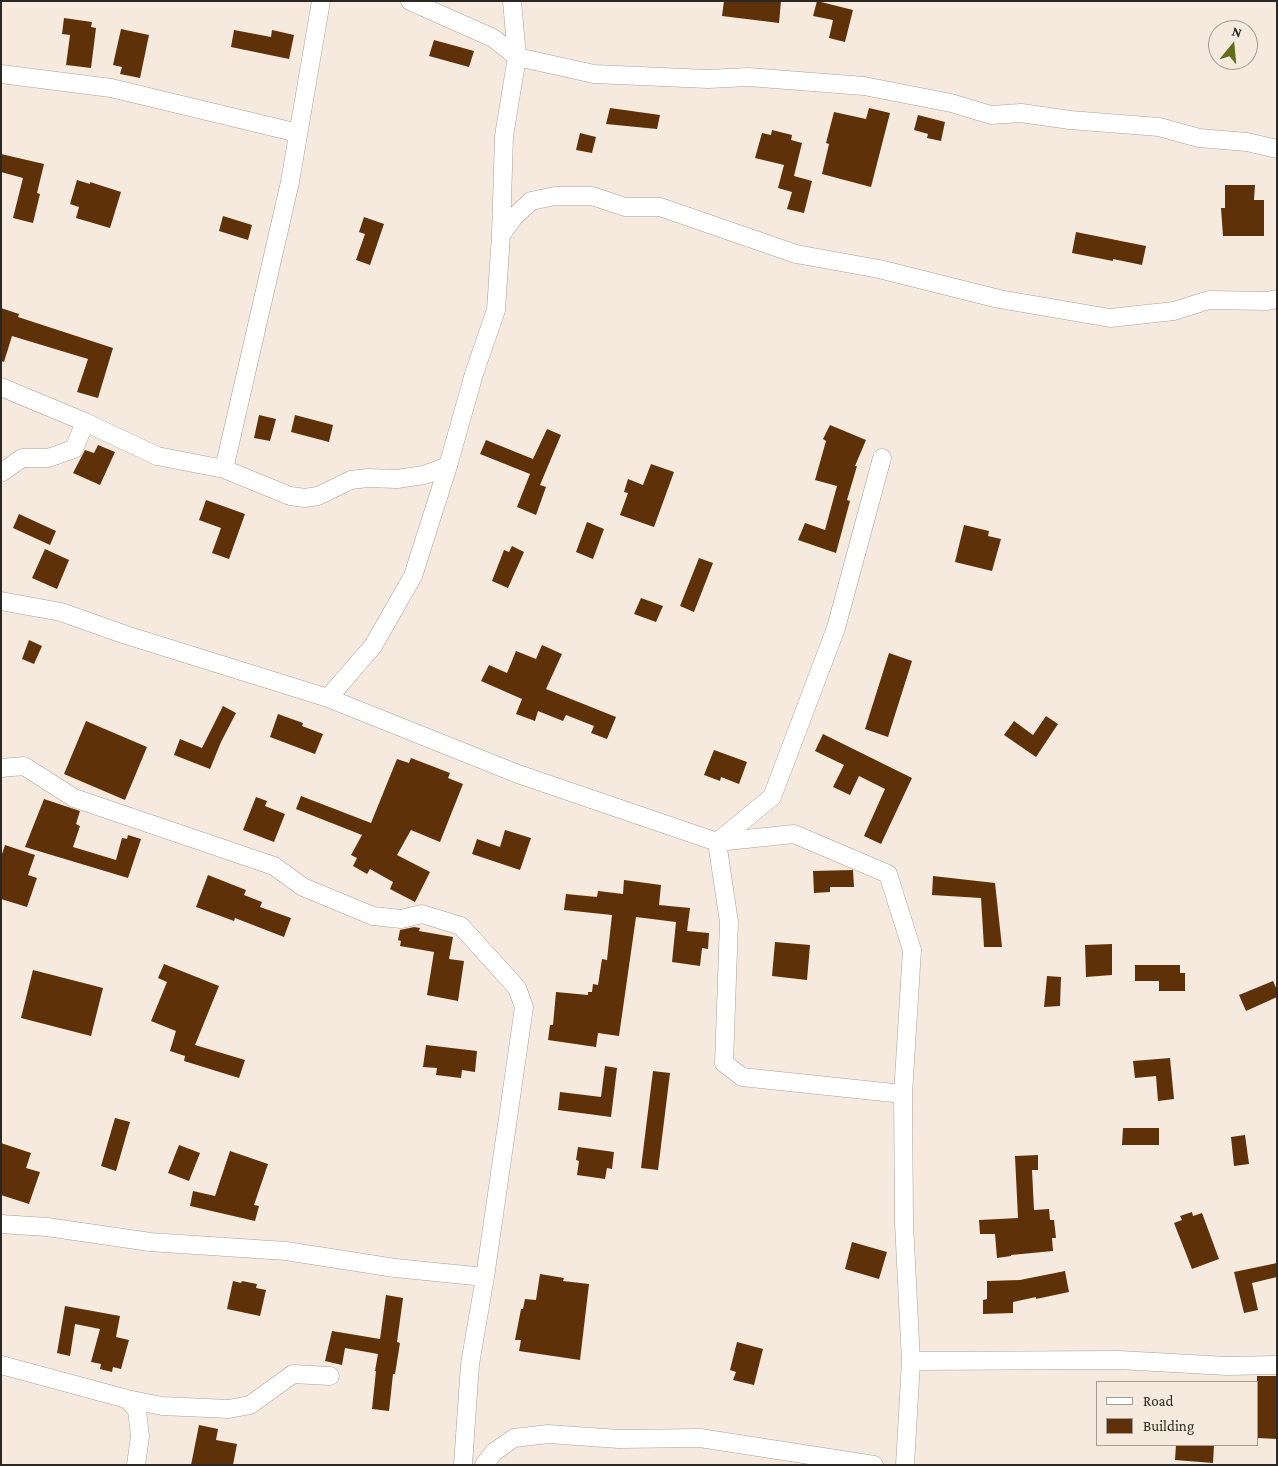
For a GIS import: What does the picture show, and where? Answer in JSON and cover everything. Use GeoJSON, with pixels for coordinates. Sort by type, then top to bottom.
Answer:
{"type":"FeatureCollection","features":[{"type":"Feature","properties":{"kind":"street"},"geometry":{"type":"LineString","coordinates":[[224,469],[290,182],[321,1]]}},
{"type":"Feature","properties":{"kind":"street"},"geometry":{"type":"LineString","coordinates":[[410,1],[493,38],[517,58],[594,74],[708,79],[748,77],[864,86],[951,102],[991,115],[1021,113],[1070,120],[1159,128],[1200,138],[1247,142],[1277,148]]}},
{"type":"Feature","properties":{"kind":"street"},"geometry":{"type":"LineString","coordinates":[[328,698],[373,646],[413,576],[448,466],[474,374],[496,310],[501,235],[504,136],[517,58],[512,1]]}},
{"type":"Feature","properties":{"kind":"street"},"geometry":{"type":"LineString","coordinates":[[1,74],[110,88],[298,133]]}},
{"type":"Feature","properties":{"kind":"street"},"geometry":{"type":"LineString","coordinates":[[501,235],[514,217],[531,201],[555,196],[592,196],[625,207],[660,207],[796,254],[879,269],[999,299],[1110,318],[1174,311],[1209,300],[1267,301],[1277,299]]}},
{"type":"Feature","properties":{"kind":"street"},"geometry":{"type":"LineString","coordinates":[[1,388],[84,422],[157,456],[224,469],[290,496],[305,498],[318,496],[351,480],[367,478],[397,479],[424,474],[448,466]]}},
{"type":"Feature","properties":{"kind":"street"},"geometry":{"type":"LineString","coordinates":[[1,474],[22,458],[48,458],[74,449],[84,422]]}},
{"type":"Feature","properties":{"kind":"street"},"geometry":{"type":"LineString","coordinates":[[717,842],[772,797],[836,628],[882,458]]}},
{"type":"Feature","properties":{"kind":"street"},"geometry":{"type":"LineString","coordinates":[[1,601],[61,612],[126,635],[328,698],[518,774],[717,842],[794,834],[888,874],[912,950],[903,1094],[904,1223],[911,1361],[905,1465]]}},
{"type":"Feature","properties":{"kind":"street"},"geometry":{"type":"LineString","coordinates":[[1,768],[24,766],[74,798],[274,866],[303,887],[373,916],[401,919],[422,914],[461,926],[517,988],[524,1007],[485,1277],[470,1364],[463,1465]]}},
{"type":"Feature","properties":{"kind":"street"},"geometry":{"type":"LineString","coordinates":[[717,842],[729,922],[724,1063],[742,1076],[903,1094]]}},
{"type":"Feature","properties":{"kind":"street"},"geometry":{"type":"LineString","coordinates":[[1,1224],[47,1227],[150,1242],[286,1252],[395,1268],[485,1277]]}},
{"type":"Feature","properties":{"kind":"street"},"geometry":{"type":"LineString","coordinates":[[911,1361],[1119,1360],[1227,1366],[1277,1365]]}},
{"type":"Feature","properties":{"kind":"street"},"geometry":{"type":"LineString","coordinates":[[1,1365],[162,1406],[229,1409],[250,1405],[293,1374],[330,1376]]}},
{"type":"Feature","properties":{"kind":"street"},"geometry":{"type":"LineString","coordinates":[[127,1398],[138,1410],[140,1436],[136,1465]]}},
{"type":"Feature","properties":{"kind":"street"},"geometry":{"type":"LineString","coordinates":[[484,1465],[494,1452],[514,1438],[548,1434],[618,1439],[700,1438],[874,1465]]}},
{"type":"Feature","properties":{"kind":"building"},"geometry":{"type":"Polygon","coordinates":[[[724,1],[781,1],[779,23],[722,16],[724,1]]]}},
{"type":"Feature","properties":{"kind":"building"},"geometry":{"type":"Polygon","coordinates":[[[817,1],[853,10],[845,42],[829,38],[833,20],[813,16],[817,1]]]}},
{"type":"Feature","properties":{"kind":"building"},"geometry":{"type":"Polygon","coordinates":[[[64,18],[92,22],[91,27],[96,28],[91,68],[66,65],[70,35],[62,34],[64,18]]]}},
{"type":"Feature","properties":{"kind":"building"},"geometry":{"type":"Polygon","coordinates":[[[121,29],[149,35],[140,78],[120,74],[122,67],[113,65],[121,29]]]}},
{"type":"Feature","properties":{"kind":"building"},"geometry":{"type":"Polygon","coordinates":[[[234,30],[271,37],[272,30],[294,35],[289,59],[231,47],[234,30]]]}},
{"type":"Feature","properties":{"kind":"building"},"geometry":{"type":"Polygon","coordinates":[[[434,40],[474,51],[469,67],[429,56],[434,40]]]}},
{"type":"Feature","properties":{"kind":"building"},"geometry":{"type":"Polygon","coordinates":[[[610,108],[660,115],[657,129],[606,124],[610,108]]]}},
{"type":"Feature","properties":{"kind":"building"},"geometry":{"type":"Polygon","coordinates":[[[869,108],[890,113],[871,187],[822,174],[829,144],[826,143],[834,112],[866,119],[869,108]]]}},
{"type":"Feature","properties":{"kind":"building"},"geometry":{"type":"Polygon","coordinates":[[[918,115],[945,122],[941,141],[927,138],[928,134],[914,130],[918,115]]]}},
{"type":"Feature","properties":{"kind":"building"},"geometry":{"type":"Polygon","coordinates":[[[772,130],[792,135],[791,140],[802,143],[794,176],[812,181],[804,213],[787,209],[792,192],[778,188],[784,165],[755,158],[762,133],[771,135],[772,130]]]}},
{"type":"Feature","properties":{"kind":"building"},"geometry":{"type":"Polygon","coordinates":[[[580,133],[596,137],[592,153],[576,150],[580,133]]]}},
{"type":"Feature","properties":{"kind":"building"},"geometry":{"type":"Polygon","coordinates":[[[1,154],[44,164],[37,193],[40,194],[33,223],[13,218],[23,178],[1,172],[1,154]]]}},
{"type":"Feature","properties":{"kind":"building"},"geometry":{"type":"Polygon","coordinates":[[[77,180],[121,192],[110,228],[76,218],[79,207],[70,204],[77,180]]]}},
{"type":"Feature","properties":{"kind":"building"},"geometry":{"type":"Polygon","coordinates":[[[1225,185],[1255,185],[1254,200],[1264,200],[1264,236],[1223,236],[1221,208],[1225,208],[1225,185]]]}},
{"type":"Feature","properties":{"kind":"building"},"geometry":{"type":"Polygon","coordinates":[[[223,216],[252,225],[248,240],[219,231],[223,216]]]}},
{"type":"Feature","properties":{"kind":"building"},"geometry":{"type":"Polygon","coordinates":[[[364,217],[384,224],[370,265],[356,260],[365,234],[359,232],[364,217]]]}},
{"type":"Feature","properties":{"kind":"building"},"geometry":{"type":"Polygon","coordinates":[[[1076,232],[1146,246],[1142,265],[1072,253],[1076,232]]]}},
{"type":"Feature","properties":{"kind":"building"},"geometry":{"type":"Polygon","coordinates":[[[1,308],[19,314],[18,317],[113,348],[98,398],[77,392],[88,359],[12,336],[4,362],[1,361],[1,308]]]}},
{"type":"Feature","properties":{"kind":"building"},"geometry":{"type":"Polygon","coordinates":[[[259,415],[276,419],[270,441],[254,438],[259,415]]]}},
{"type":"Feature","properties":{"kind":"building"},"geometry":{"type":"Polygon","coordinates":[[[295,415],[333,425],[329,442],[291,432],[295,415]]]}},
{"type":"Feature","properties":{"kind":"building"},"geometry":{"type":"Polygon","coordinates":[[[830,425],[866,440],[855,466],[857,466],[847,500],[850,501],[836,553],[798,540],[805,523],[825,530],[837,486],[815,480],[826,441],[823,439],[830,425]]]}},
{"type":"Feature","properties":{"kind":"building"},"geometry":{"type":"Polygon","coordinates":[[[547,429],[561,435],[540,485],[546,487],[536,515],[517,507],[530,474],[480,454],[486,440],[533,459],[547,429]]]}},
{"type":"Feature","properties":{"kind":"building"},"geometry":{"type":"Polygon","coordinates":[[[98,445],[115,452],[100,485],[73,473],[85,450],[94,453],[98,445]]]}},
{"type":"Feature","properties":{"kind":"building"},"geometry":{"type":"Polygon","coordinates":[[[651,464],[674,472],[654,527],[620,515],[628,493],[624,492],[628,479],[643,485],[651,464]]]}},
{"type":"Feature","properties":{"kind":"building"},"geometry":{"type":"Polygon","coordinates":[[[206,500],[245,514],[229,559],[212,553],[221,528],[199,520],[206,500]]]}},
{"type":"Feature","properties":{"kind":"building"},"geometry":{"type":"Polygon","coordinates":[[[19,514],[56,531],[50,545],[13,528],[19,514]]]}},
{"type":"Feature","properties":{"kind":"building"},"geometry":{"type":"Polygon","coordinates":[[[587,522],[604,529],[593,559],[576,552],[587,522]]]}},
{"type":"Feature","properties":{"kind":"building"},"geometry":{"type":"Polygon","coordinates":[[[964,525],[989,531],[988,536],[1001,539],[992,571],[955,562],[964,525]]]}},
{"type":"Feature","properties":{"kind":"building"},"geometry":{"type":"Polygon","coordinates":[[[512,546],[524,552],[508,588],[492,581],[504,550],[509,552],[512,546]]]}},
{"type":"Feature","properties":{"kind":"building"},"geometry":{"type":"Polygon","coordinates":[[[45,549],[69,560],[57,589],[32,578],[45,549]]]}},
{"type":"Feature","properties":{"kind":"building"},"geometry":{"type":"Polygon","coordinates":[[[699,558],[713,563],[694,612],[680,606],[699,558]]]}},
{"type":"Feature","properties":{"kind":"building"},"geometry":{"type":"Polygon","coordinates":[[[641,598],[663,606],[656,622],[634,614],[641,598]]]}},
{"type":"Feature","properties":{"kind":"building"},"geometry":{"type":"Polygon","coordinates":[[[29,640],[42,646],[34,664],[22,659],[29,640]]]}},
{"type":"Feature","properties":{"kind":"building"},"geometry":{"type":"Polygon","coordinates":[[[542,645],[562,654],[546,689],[616,717],[607,739],[591,733],[594,726],[566,715],[563,721],[538,711],[535,721],[516,714],[522,699],[481,681],[489,665],[507,673],[516,651],[536,659],[542,645]]]}},
{"type":"Feature","properties":{"kind":"building"},"geometry":{"type":"Polygon","coordinates":[[[889,653],[912,661],[888,737],[865,729],[889,653]]]}},
{"type":"Feature","properties":{"kind":"building"},"geometry":{"type":"Polygon","coordinates":[[[223,706],[236,713],[210,769],[174,755],[180,739],[202,748],[223,706]]]}},
{"type":"Feature","properties":{"kind":"building"},"geometry":{"type":"Polygon","coordinates":[[[278,714],[303,723],[302,726],[323,734],[315,754],[270,737],[278,714]]]}},
{"type":"Feature","properties":{"kind":"building"},"geometry":{"type":"Polygon","coordinates":[[[1046,716],[1058,724],[1036,757],[1004,735],[1014,721],[1033,735],[1046,716]]]}},
{"type":"Feature","properties":{"kind":"building"},"geometry":{"type":"Polygon","coordinates":[[[86,721],[147,747],[125,800],[64,774],[86,721]]]}},
{"type":"Feature","properties":{"kind":"building"},"geometry":{"type":"Polygon","coordinates":[[[823,734],[912,778],[881,844],[864,836],[885,789],[859,776],[850,795],[833,787],[844,765],[815,751],[823,734]]]}},
{"type":"Feature","properties":{"kind":"building"},"geometry":{"type":"Polygon","coordinates":[[[714,750],[747,762],[739,784],[721,777],[720,781],[704,775],[714,750]]]}},
{"type":"Feature","properties":{"kind":"building"},"geometry":{"type":"Polygon","coordinates":[[[411,758],[450,773],[448,778],[463,784],[440,842],[411,830],[397,855],[430,872],[415,902],[390,889],[393,882],[370,869],[367,874],[353,866],[357,858],[351,855],[362,835],[296,809],[301,796],[371,823],[397,759],[409,763],[411,758]]]}},
{"type":"Feature","properties":{"kind":"building"},"geometry":{"type":"Polygon","coordinates":[[[256,797],[267,801],[265,806],[285,814],[274,842],[243,830],[256,797]]]}},
{"type":"Feature","properties":{"kind":"building"},"geometry":{"type":"Polygon","coordinates":[[[44,799],[80,811],[76,824],[80,826],[73,847],[116,860],[122,838],[127,839],[128,835],[141,839],[128,878],[25,847],[44,799]]]}},
{"type":"Feature","properties":{"kind":"building"},"geometry":{"type":"Polygon","coordinates":[[[505,830],[531,838],[520,870],[472,854],[477,839],[500,847],[505,830]]]}},
{"type":"Feature","properties":{"kind":"building"},"geometry":{"type":"Polygon","coordinates":[[[5,845],[35,855],[28,875],[37,878],[27,907],[1,899],[1,857],[5,845]]]}},
{"type":"Feature","properties":{"kind":"building"},"geometry":{"type":"Polygon","coordinates":[[[853,870],[854,887],[830,887],[830,892],[814,893],[813,871],[853,870]]]}},
{"type":"Feature","properties":{"kind":"building"},"geometry":{"type":"Polygon","coordinates":[[[208,875],[246,890],[244,895],[262,902],[260,907],[291,918],[284,937],[235,918],[234,921],[196,907],[208,875]]]}},
{"type":"Feature","properties":{"kind":"building"},"geometry":{"type":"Polygon","coordinates":[[[933,876],[995,883],[1002,947],[984,947],[981,898],[932,895],[933,876]]]}},
{"type":"Feature","properties":{"kind":"building"},"geometry":{"type":"Polygon","coordinates":[[[624,880],[661,885],[659,905],[690,908],[687,931],[709,933],[708,949],[702,948],[700,966],[672,962],[676,922],[636,917],[619,1036],[598,1033],[596,1047],[548,1040],[550,1025],[553,1025],[556,992],[588,995],[588,992],[592,992],[593,984],[598,985],[602,959],[607,960],[612,915],[564,910],[566,894],[597,897],[598,891],[623,894],[624,880]]]}},
{"type":"Feature","properties":{"kind":"building"},"geometry":{"type":"Polygon","coordinates":[[[414,927],[420,928],[419,931],[453,937],[449,959],[464,961],[458,1001],[427,995],[434,952],[400,946],[401,941],[398,940],[400,930],[414,927]]]}},
{"type":"Feature","properties":{"kind":"building"},"geometry":{"type":"Polygon","coordinates":[[[775,942],[810,945],[807,980],[772,976],[775,942]]]}},
{"type":"Feature","properties":{"kind":"building"},"geometry":{"type":"Polygon","coordinates":[[[1112,944],[1112,975],[1086,977],[1085,945],[1112,944]]]}},
{"type":"Feature","properties":{"kind":"building"},"geometry":{"type":"Polygon","coordinates":[[[164,964],[219,986],[195,1045],[245,1060],[239,1078],[184,1061],[185,1056],[170,1051],[176,1031],[151,1021],[167,982],[158,978],[164,964]]]}},
{"type":"Feature","properties":{"kind":"building"},"geometry":{"type":"Polygon","coordinates":[[[1135,965],[1180,965],[1180,973],[1185,973],[1185,991],[1159,991],[1159,981],[1135,981],[1135,965]]]}},
{"type":"Feature","properties":{"kind":"building"},"geometry":{"type":"Polygon","coordinates":[[[33,970],[103,988],[91,1036],[21,1018],[33,970]]]}},
{"type":"Feature","properties":{"kind":"building"},"geometry":{"type":"Polygon","coordinates":[[[1047,976],[1061,977],[1060,1006],[1044,1007],[1047,976]]]}},
{"type":"Feature","properties":{"kind":"building"},"geometry":{"type":"Polygon","coordinates":[[[1273,981],[1277,990],[1277,997],[1246,1011],[1239,995],[1273,981]]]}},
{"type":"Feature","properties":{"kind":"building"},"geometry":{"type":"Polygon","coordinates":[[[426,1045],[477,1051],[475,1072],[462,1070],[461,1078],[436,1075],[437,1068],[423,1067],[426,1045]]]}},
{"type":"Feature","properties":{"kind":"building"},"geometry":{"type":"Polygon","coordinates":[[[1170,1058],[1174,1099],[1158,1101],[1156,1076],[1135,1078],[1133,1061],[1170,1058]]]}},
{"type":"Feature","properties":{"kind":"building"},"geometry":{"type":"Polygon","coordinates":[[[605,1066],[617,1068],[611,1117],[558,1110],[560,1092],[601,1097],[605,1066]]]}},
{"type":"Feature","properties":{"kind":"building"},"geometry":{"type":"Polygon","coordinates":[[[653,1071],[670,1073],[658,1170],[641,1168],[653,1071]]]}},
{"type":"Feature","properties":{"kind":"building"},"geometry":{"type":"Polygon","coordinates":[[[115,1118],[130,1122],[116,1171],[101,1166],[115,1118]]]}},
{"type":"Feature","properties":{"kind":"building"},"geometry":{"type":"Polygon","coordinates":[[[1123,1128],[1159,1128],[1159,1145],[1122,1145],[1123,1128]]]}},
{"type":"Feature","properties":{"kind":"building"},"geometry":{"type":"Polygon","coordinates":[[[1245,1135],[1249,1164],[1234,1166],[1231,1137],[1245,1135]]]}},
{"type":"Feature","properties":{"kind":"building"},"geometry":{"type":"Polygon","coordinates":[[[1,1143],[31,1153],[26,1168],[40,1172],[29,1204],[1,1195],[1,1143]]]}},
{"type":"Feature","properties":{"kind":"building"},"geometry":{"type":"Polygon","coordinates":[[[179,1145],[200,1153],[189,1181],[168,1173],[179,1145]]]}},
{"type":"Feature","properties":{"kind":"building"},"geometry":{"type":"Polygon","coordinates":[[[578,1147],[614,1152],[612,1169],[607,1168],[605,1179],[577,1175],[579,1161],[576,1160],[578,1147]]]}},
{"type":"Feature","properties":{"kind":"building"},"geometry":{"type":"Polygon","coordinates":[[[230,1151],[268,1164],[254,1205],[259,1206],[255,1221],[190,1206],[193,1191],[215,1196],[230,1151]]]}},
{"type":"Feature","properties":{"kind":"building"},"geometry":{"type":"Polygon","coordinates":[[[1038,1155],[1038,1170],[1032,1170],[1034,1210],[1049,1209],[1050,1220],[1054,1220],[1056,1238],[1052,1238],[1053,1251],[997,1258],[995,1234],[980,1234],[979,1220],[1018,1218],[1015,1156],[1038,1155]]]}},
{"type":"Feature","properties":{"kind":"building"},"geometry":{"type":"Polygon","coordinates":[[[1192,1212],[1193,1216],[1202,1213],[1219,1259],[1192,1269],[1174,1223],[1182,1220],[1180,1216],[1192,1212]]]}},
{"type":"Feature","properties":{"kind":"building"},"geometry":{"type":"Polygon","coordinates":[[[852,1242],[887,1252],[879,1279],[845,1269],[852,1242]]]}},
{"type":"Feature","properties":{"kind":"building"},"geometry":{"type":"Polygon","coordinates":[[[1277,1263],[1277,1277],[1252,1283],[1258,1310],[1244,1313],[1234,1272],[1277,1263]]]}},
{"type":"Feature","properties":{"kind":"building"},"geometry":{"type":"Polygon","coordinates":[[[1065,1271],[1069,1292],[1013,1302],[1013,1313],[983,1314],[983,1300],[987,1299],[987,1281],[1020,1280],[1065,1271]]]}},
{"type":"Feature","properties":{"kind":"building"},"geometry":{"type":"Polygon","coordinates":[[[540,1274],[564,1278],[563,1281],[589,1284],[580,1360],[519,1351],[521,1340],[515,1340],[521,1309],[523,1309],[525,1299],[536,1300],[540,1274]]]}},
{"type":"Feature","properties":{"kind":"building"},"geometry":{"type":"Polygon","coordinates":[[[233,1281],[257,1284],[256,1288],[266,1290],[260,1316],[227,1309],[233,1281]]]}},
{"type":"Feature","properties":{"kind":"building"},"geometry":{"type":"Polygon","coordinates":[[[386,1295],[403,1298],[397,1342],[400,1343],[395,1374],[393,1374],[389,1411],[372,1409],[378,1354],[345,1348],[342,1365],[325,1361],[332,1331],[380,1339],[386,1295]]]}},
{"type":"Feature","properties":{"kind":"building"},"geometry":{"type":"Polygon","coordinates":[[[65,1306],[120,1316],[116,1337],[129,1340],[121,1369],[113,1367],[112,1372],[100,1369],[101,1364],[91,1362],[100,1329],[75,1324],[70,1356],[57,1353],[65,1306]]]}},
{"type":"Feature","properties":{"kind":"building"},"geometry":{"type":"Polygon","coordinates":[[[737,1342],[763,1349],[754,1385],[733,1380],[736,1372],[730,1370],[737,1342]]]}},
{"type":"Feature","properties":{"kind":"building"},"geometry":{"type":"Polygon","coordinates":[[[1257,1376],[1277,1376],[1277,1439],[1258,1438],[1257,1376]]]}},
{"type":"Feature","properties":{"kind":"building"},"geometry":{"type":"Polygon","coordinates":[[[199,1425],[218,1429],[216,1440],[237,1444],[233,1465],[191,1465],[199,1425]]]}},
{"type":"Feature","properties":{"kind":"building"},"geometry":{"type":"Polygon","coordinates":[[[1176,1446],[1214,1446],[1213,1463],[1175,1460],[1176,1446]]]}}]}
